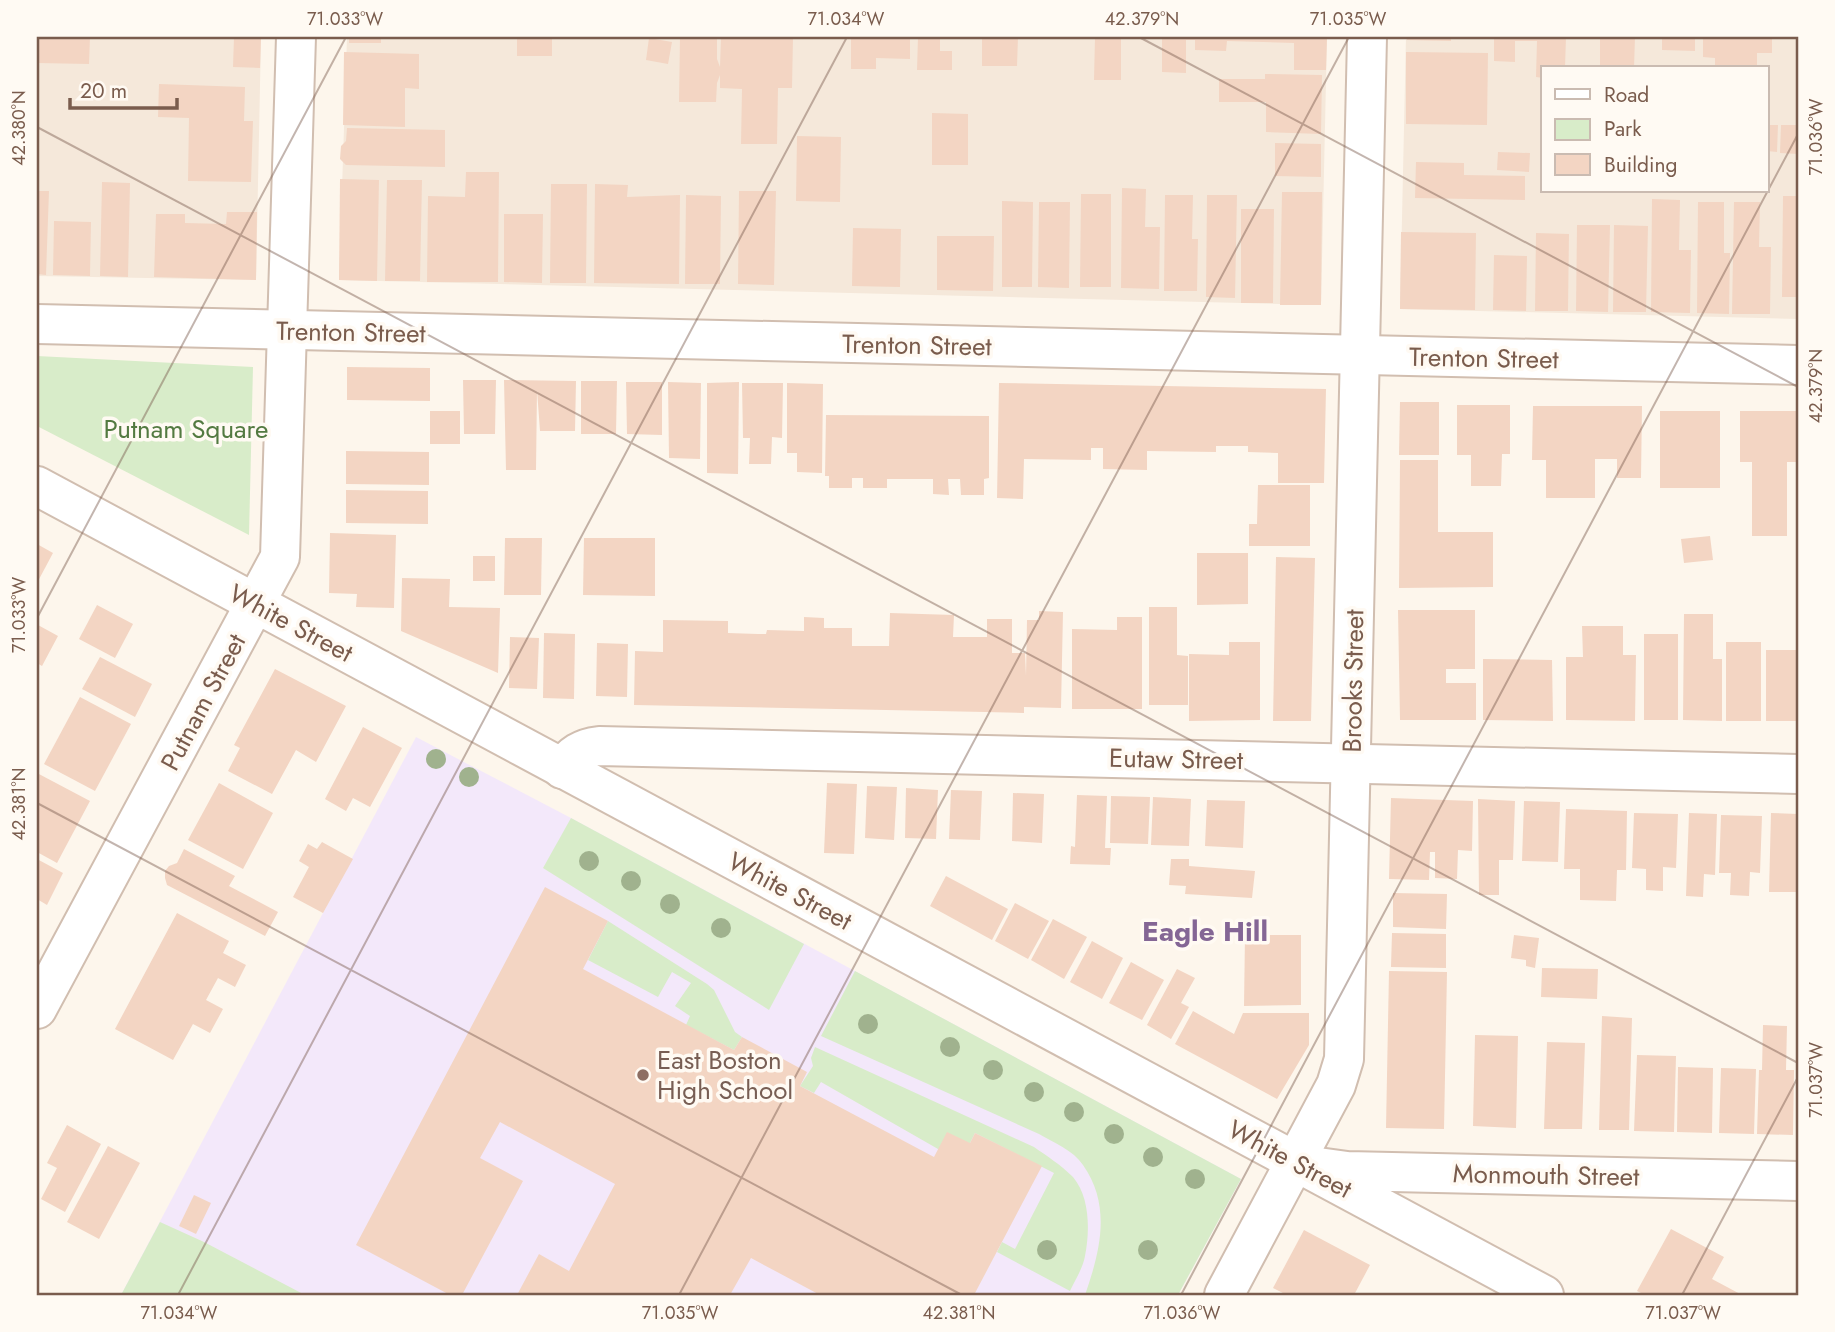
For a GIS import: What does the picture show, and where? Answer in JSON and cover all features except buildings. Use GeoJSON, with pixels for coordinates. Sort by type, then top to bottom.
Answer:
{"type":"FeatureCollection","features":[{"type":"Feature","properties":{"kind":"street","name":"Putnam Street"},"geometry":{"type":"LineString","coordinates":[[37,1009],[280,557],[296,37]]}},
{"type":"Feature","properties":{"kind":"street","name":"Brooks Street"},"geometry":{"type":"LineString","coordinates":[[1224,1295],[1336,1085],[1344,1059],[1367,37]]}},
{"type":"Feature","properties":{"kind":"street","name":"Trenton Street"},"geometry":{"type":"LineString","coordinates":[[37,324],[1798,365]]}},
{"type":"Feature","properties":{"kind":"street","name":"White Street"},"geometry":{"type":"LineString","coordinates":[[37,486],[1544,1295]]}},
{"type":"Feature","properties":{"kind":"street","name":"Eutaw Street"},"geometry":{"type":"LineString","coordinates":[[562,769],[578,751],[599,747],[1798,774]]}},
{"type":"Feature","properties":{"kind":"street","name":"Monmouth Street"},"geometry":{"type":"LineString","coordinates":[[1295,1162],[1347,1171],[1798,1181]]}},
{"type":"Feature","properties":{"kind":"shaded area"},"geometry":{"type":"Polygon","coordinates":[[[37,37],[261,37],[256,280],[37,276],[37,37]]]}},
{"type":"Feature","properties":{"kind":"shaded area"},"geometry":{"type":"Polygon","coordinates":[[[347,37],[1327,37],[1321,305],[339,280],[347,37]]]}},
{"type":"Feature","properties":{"kind":"shaded area"},"geometry":{"type":"Polygon","coordinates":[[[1406,37],[1798,37],[1798,319],[1400,309],[1406,37]]]}},
{"type":"Feature","properties":{"kind":"shaded area","name":"East Boston High School"},"geometry":{"type":"Polygon","coordinates":[[[416,737],[1241,1179],[1178,1295],[121,1295],[416,737]]]}},
{"type":"Feature","properties":{"kind":"green space","name":"Putnam Square"},"geometry":{"type":"Polygon","coordinates":[[[37,356],[253,367],[249,535],[37,426],[37,356]]]}},
{"type":"Feature","properties":{"kind":"green space"},"geometry":{"type":"Polygon","coordinates":[[[571,818],[804,944],[769,1010],[543,868],[571,818]]]}},
{"type":"Feature","properties":{"kind":"green space"},"geometry":{"type":"Polygon","coordinates":[[[608,921],[714,990],[735,1032],[742,1037],[734,1050],[686,1025],[690,1016],[675,1006],[691,983],[672,972],[658,997],[588,960],[608,921]]]}},
{"type":"Feature","properties":{"kind":"green space"},"geometry":{"type":"Polygon","coordinates":[[[855,971],[1241,1179],[1178,1295],[1085,1295],[1099,1246],[1100,1213],[1092,1181],[1074,1155],[1039,1134],[821,1036],[855,971]]]}},
{"type":"Feature","properties":{"kind":"green space"},"geometry":{"type":"Polygon","coordinates":[[[815,1047],[1034,1147],[1073,1177],[1086,1204],[1088,1236],[1084,1260],[1070,1291],[997,1252],[1002,1242],[1015,1249],[1054,1173],[975,1133],[970,1143],[938,1149],[821,1082],[814,1093],[800,1086],[813,1066],[811,1058],[815,1047]]]}},
{"type":"Feature","properties":{"kind":"green space"},"geometry":{"type":"Polygon","coordinates":[[[160,1222],[204,1242],[305,1295],[121,1295],[160,1222]]]}},
{"type":"Feature","properties":{"kind":"place","name":"East Boston High School"},"geometry":{"type":"Point","coordinates":[643,1075]}},
{"type":"Feature","properties":{"kind":"district","name":"Eagle Hill"},"geometry":{"type":"Point","coordinates":[1205,931]}}]}
